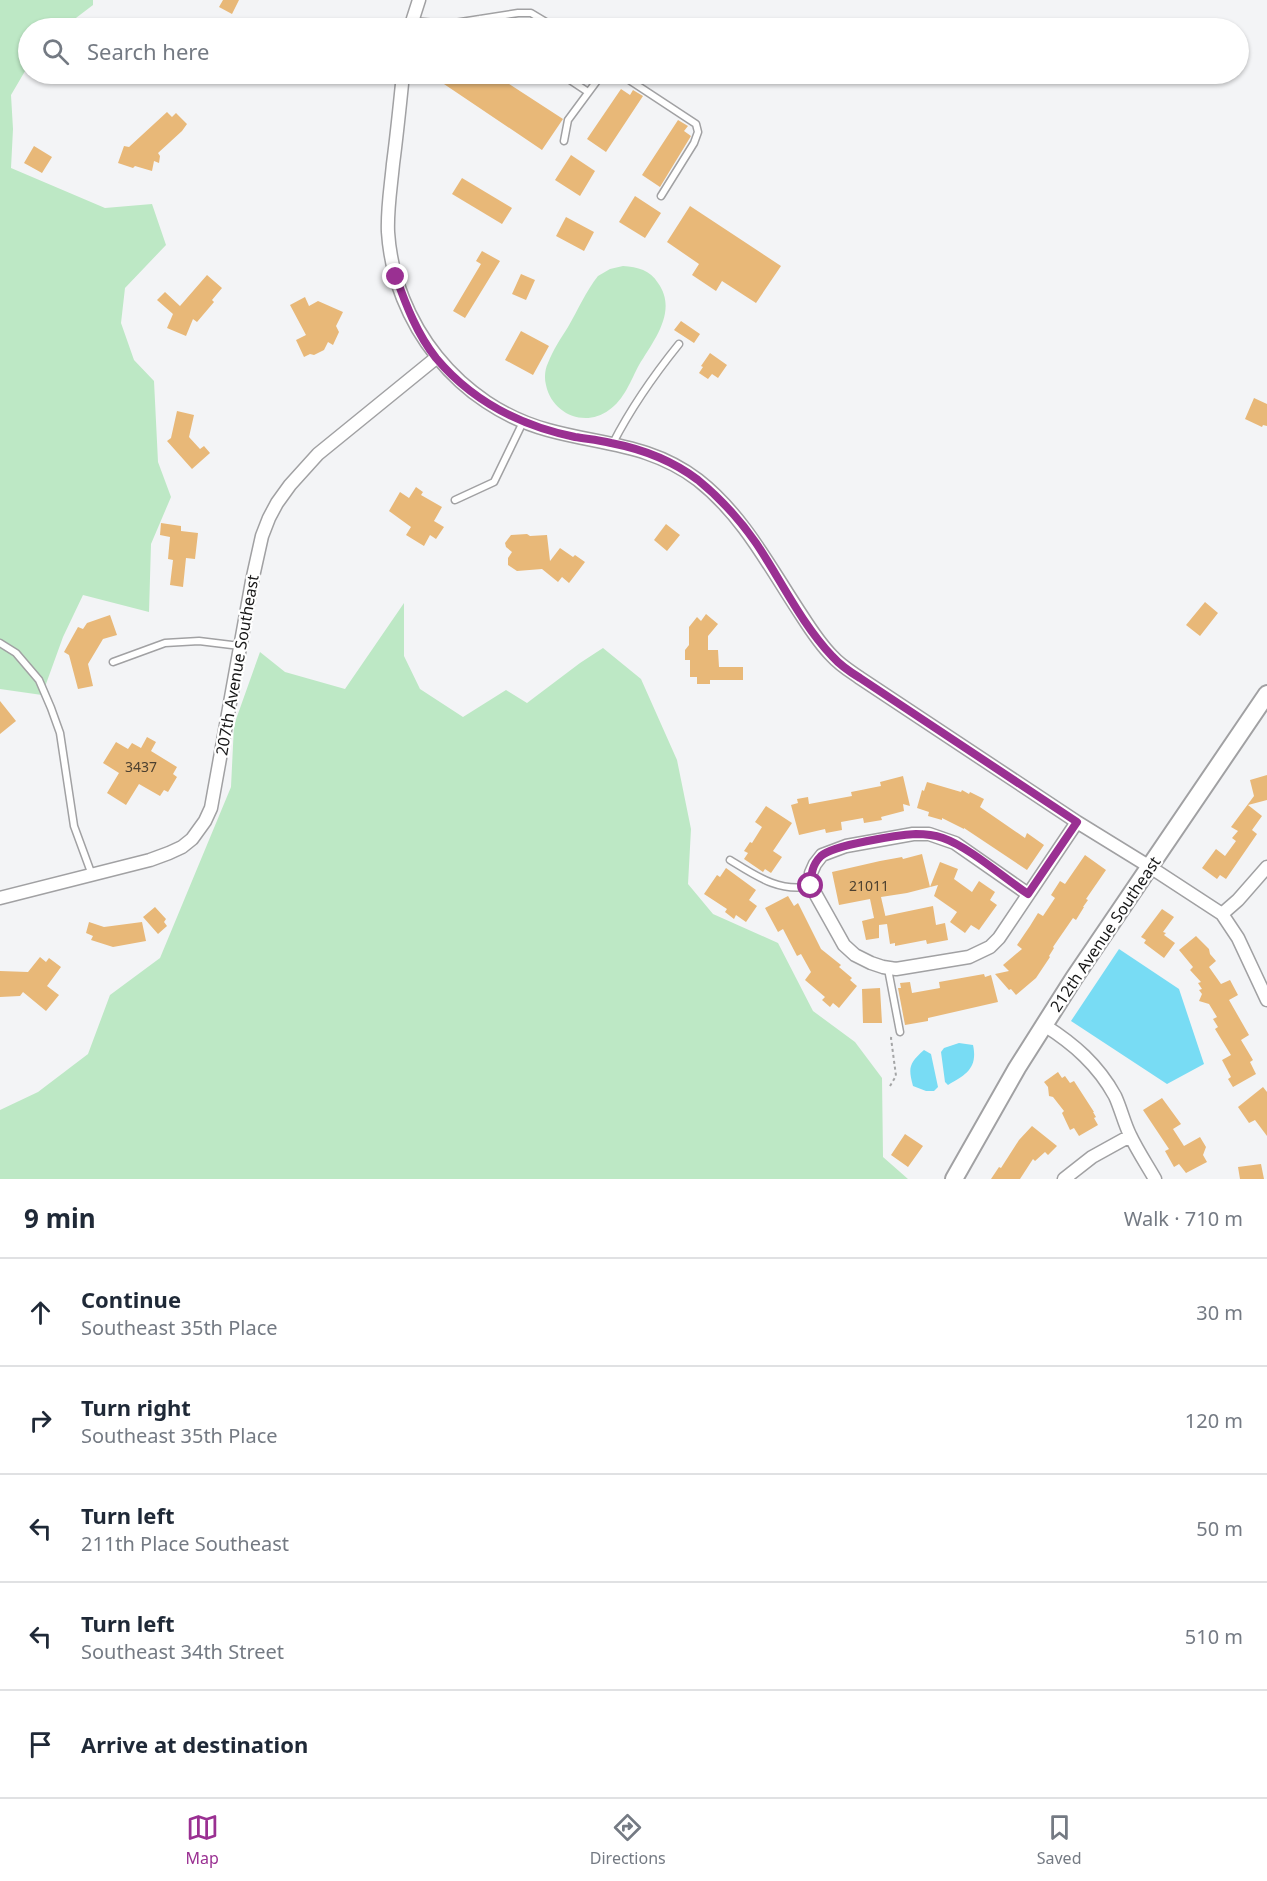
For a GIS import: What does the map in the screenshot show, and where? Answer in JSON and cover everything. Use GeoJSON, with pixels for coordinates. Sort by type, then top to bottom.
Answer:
{"type":"FeatureCollection","features":[{"type":"Feature","properties":{"kind":"street"},"geometry":{"type":"LineString","coordinates":[[413,18],[419,0]]}},
{"type":"Feature","properties":{"kind":"street"},"geometry":{"type":"LineString","coordinates":[[402,84],[388,231],[396,277],[407,308],[436,358],[474,394],[523,422],[547,430],[613,443],[658,457],[697,479],[739,520],[833,658],[1077,822],[1222,914],[1238,938],[1267,1000]]}},
{"type":"Feature","properties":{"kind":"street","name":"207th Avenue Southeast"},"geometry":{"type":"LineString","coordinates":[[0,898],[169,853],[192,839],[206,821],[211,808],[252,581],[262,536],[277,503],[300,472],[318,454],[436,358]]}},
{"type":"Feature","properties":{"kind":"street","name":"212th Avenue Southeast"},"geometry":{"type":"LineString","coordinates":[[954,1179],[1017,1068],[1074,978],[1267,694]]}},
{"type":"Feature","properties":{"kind":"street"},"geometry":{"type":"LineString","coordinates":[[1028,894],[956,843],[928,834],[913,834],[846,846],[822,855],[811,873],[811,886],[844,945],[855,955],[871,963],[896,969],[969,957],[990,947],[999,938],[1077,822]]}},
{"type":"Feature","properties":{"kind":"street"},"geometry":{"type":"LineString","coordinates":[[1222,914],[1238,900],[1267,867]]}},
{"type":"Feature","properties":{"kind":"street"},"geometry":{"type":"LineString","coordinates":[[1044,1026],[1075,1046],[1091,1061],[1116,1098],[1130,1136],[1155,1179]]}},
{"type":"Feature","properties":{"kind":"street"},"geometry":{"type":"LineString","coordinates":[[1064,1179],[1092,1157],[1130,1136]]}},
{"type":"Feature","properties":{"kind":"lane"},"geometry":{"type":"LineString","coordinates":[[486,18],[531,13],[539,18]]}},
{"type":"Feature","properties":{"kind":"lane"},"geometry":{"type":"LineString","coordinates":[[576,84],[588,92]]}},
{"type":"Feature","properties":{"kind":"lane"},"geometry":{"type":"LineString","coordinates":[[564,141],[568,120],[594,84]]}},
{"type":"Feature","properties":{"kind":"lane"},"geometry":{"type":"LineString","coordinates":[[635,84],[696,124],[698,132],[694,143],[661,196]]}},
{"type":"Feature","properties":{"kind":"lane"},"geometry":{"type":"LineString","coordinates":[[613,443],[624,421],[679,344]]}},
{"type":"Feature","properties":{"kind":"lane"},"geometry":{"type":"LineString","coordinates":[[455,500],[494,482],[523,422]]}},
{"type":"Feature","properties":{"kind":"lane"},"geometry":{"type":"LineString","coordinates":[[113,662],[165,643],[199,641],[240,646]]}},
{"type":"Feature","properties":{"kind":"lane"},"geometry":{"type":"LineString","coordinates":[[0,643],[16,653],[33,672],[51,708],[60,733],[74,826],[92,875]]}},
{"type":"Feature","properties":{"kind":"lane"},"geometry":{"type":"LineString","coordinates":[[730,860],[764,880],[780,886],[799,889],[811,886]]}},
{"type":"Feature","properties":{"kind":"lane"},"geometry":{"type":"LineString","coordinates":[[888,968],[900,1031]]}},
{"type":"Feature","properties":{"kind":"path"},"geometry":{"type":"LineString","coordinates":[[890,1086],[896,1076],[891,1038],[900,1031]]}},
{"type":"Feature","properties":{"kind":"green space"},"geometry":{"type":"Polygon","coordinates":[[[0,0],[93,0],[93,5],[76,18],[18,18],[18,83],[11,95],[13,129],[11,168],[105,208],[152,204],[166,245],[125,288],[121,323],[134,360],[154,381],[158,462],[171,497],[151,544],[149,612],[83,595],[63,637],[42,695],[0,689],[0,0]]]}},
{"type":"Feature","properties":{"kind":"green space"},"geometry":{"type":"Polygon","coordinates":[[[623,266],[643,270],[658,283],[664,294],[665,315],[657,335],[619,401],[600,415],[580,418],[562,410],[549,395],[545,379],[547,365],[598,276],[610,269],[623,266]]]}},
{"type":"Feature","properties":{"kind":"green space"},"geometry":{"type":"Polygon","coordinates":[[[404,603],[404,656],[420,689],[463,717],[506,690],[527,703],[603,648],[641,679],[677,760],[691,829],[688,884],[713,914],[778,943],[813,1011],[855,1042],[882,1078],[883,1157],[908,1179],[0,1179],[0,1110],[38,1092],[88,1054],[110,995],[160,958],[231,787],[234,725],[260,652],[285,672],[345,689],[404,603]]]}},
{"type":"Feature","properties":{"kind":"water"},"geometry":{"type":"Polygon","coordinates":[[[1119,949],[1179,989],[1204,1064],[1167,1084],[1071,1021],[1119,949]]]}},
{"type":"Feature","properties":{"kind":"water"},"geometry":{"type":"Polygon","coordinates":[[[959,1043],[973,1045],[974,1060],[965,1074],[948,1085],[945,1082],[941,1052],[944,1048],[959,1043]]]}},
{"type":"Feature","properties":{"kind":"water"},"geometry":{"type":"Polygon","coordinates":[[[924,1050],[931,1054],[938,1087],[934,1091],[926,1091],[913,1086],[911,1080],[911,1066],[924,1050]]]}},
{"type":"Feature","properties":{"kind":"building"},"geometry":{"type":"Polygon","coordinates":[[[223,0],[239,0],[232,14],[219,7],[223,0]]]}},
{"type":"Feature","properties":{"kind":"building"},"geometry":{"type":"Polygon","coordinates":[[[444,84],[509,84],[563,119],[542,150],[444,84]]]}},
{"type":"Feature","properties":{"kind":"building"},"geometry":{"type":"Polygon","coordinates":[[[621,89],[630,95],[633,90],[643,96],[606,152],[587,139],[621,89]]]}},
{"type":"Feature","properties":{"kind":"building"},"geometry":{"type":"Polygon","coordinates":[[[167,112],[172,117],[176,113],[187,124],[158,153],[159,163],[154,161],[152,171],[118,163],[124,146],[129,147],[167,112]]]}},
{"type":"Feature","properties":{"kind":"building"},"geometry":{"type":"Polygon","coordinates":[[[678,120],[688,126],[684,131],[691,136],[660,187],[642,175],[678,120]]]}},
{"type":"Feature","properties":{"kind":"building"},"geometry":{"type":"Polygon","coordinates":[[[34,146],[52,157],[42,173],[24,163],[34,146]]]}},
{"type":"Feature","properties":{"kind":"building"},"geometry":{"type":"Polygon","coordinates":[[[571,155],[595,171],[580,196],[555,180],[571,155]]]}},
{"type":"Feature","properties":{"kind":"building"},"geometry":{"type":"Polygon","coordinates":[[[462,178],[512,208],[502,224],[452,194],[462,178]]]}},
{"type":"Feature","properties":{"kind":"building"},"geometry":{"type":"Polygon","coordinates":[[[635,196],[661,213],[645,238],[619,222],[635,196]]]}},
{"type":"Feature","properties":{"kind":"building"},"geometry":{"type":"Polygon","coordinates":[[[690,206],[781,266],[756,303],[722,281],[716,291],[692,275],[699,264],[667,242],[690,206]]]}},
{"type":"Feature","properties":{"kind":"building"},"geometry":{"type":"Polygon","coordinates":[[[566,217],[594,232],[584,251],[556,236],[566,217]]]}},
{"type":"Feature","properties":{"kind":"building"},"geometry":{"type":"Polygon","coordinates":[[[482,251],[500,261],[465,318],[453,311],[481,264],[476,261],[482,251]]]}},
{"type":"Feature","properties":{"kind":"building"},"geometry":{"type":"Polygon","coordinates":[[[521,274],[535,280],[526,300],[512,294],[521,274]]]}},
{"type":"Feature","properties":{"kind":"building"},"geometry":{"type":"Polygon","coordinates":[[[207,275],[222,288],[212,300],[214,302],[197,322],[193,319],[186,336],[167,328],[173,314],[157,300],[165,292],[180,306],[207,275]]]}},
{"type":"Feature","properties":{"kind":"building"},"geometry":{"type":"Polygon","coordinates":[[[305,297],[309,306],[318,301],[343,312],[336,326],[339,332],[333,345],[328,342],[324,350],[304,357],[296,340],[306,335],[290,305],[305,297]]]}},
{"type":"Feature","properties":{"kind":"building"},"geometry":{"type":"Polygon","coordinates":[[[681,321],[700,334],[694,343],[674,330],[681,321]]]}},
{"type":"Feature","properties":{"kind":"building"},"geometry":{"type":"Polygon","coordinates":[[[521,331],[549,346],[533,375],[505,360],[521,331]]]}},
{"type":"Feature","properties":{"kind":"building"},"geometry":{"type":"Polygon","coordinates":[[[710,353],[727,365],[718,378],[712,374],[708,379],[699,373],[710,353]]]}},
{"type":"Feature","properties":{"kind":"building"},"geometry":{"type":"Polygon","coordinates":[[[1254,398],[1267,404],[1267,426],[1262,427],[1245,419],[1254,398]]]}},
{"type":"Feature","properties":{"kind":"building"},"geometry":{"type":"Polygon","coordinates":[[[177,411],[194,415],[189,437],[200,449],[204,446],[210,453],[192,469],[167,441],[171,438],[177,411]]]}},
{"type":"Feature","properties":{"kind":"building"},"geometry":{"type":"Polygon","coordinates":[[[416,487],[423,492],[421,495],[442,507],[434,521],[444,527],[436,539],[430,535],[424,546],[406,535],[411,527],[389,511],[400,492],[409,498],[416,487]]]}},
{"type":"Feature","properties":{"kind":"building"},"geometry":{"type":"Polygon","coordinates":[[[161,523],[181,526],[181,531],[198,533],[195,559],[186,558],[183,587],[170,585],[173,560],[168,559],[170,537],[160,535],[161,523]]]}},
{"type":"Feature","properties":{"kind":"building"},"geometry":{"type":"Polygon","coordinates":[[[666,524],[680,535],[667,551],[654,540],[666,524]]]}},
{"type":"Feature","properties":{"kind":"building"},"geometry":{"type":"Polygon","coordinates":[[[527,534],[530,536],[547,535],[550,561],[560,548],[585,562],[569,583],[562,577],[558,582],[542,569],[517,571],[508,565],[508,558],[512,552],[505,543],[511,535],[527,534]]]}},
{"type":"Feature","properties":{"kind":"building"},"geometry":{"type":"Polygon","coordinates":[[[1205,602],[1218,613],[1200,636],[1186,625],[1205,602]]]}},
{"type":"Feature","properties":{"kind":"building"},"geometry":{"type":"Polygon","coordinates":[[[706,614],[718,624],[708,636],[708,650],[718,650],[719,667],[743,667],[743,680],[710,680],[710,684],[697,684],[697,677],[690,677],[690,660],[685,660],[685,650],[689,645],[689,627],[697,617],[701,621],[706,614]]]}},
{"type":"Feature","properties":{"kind":"building"},"geometry":{"type":"Polygon","coordinates":[[[110,615],[117,635],[103,639],[88,664],[93,686],[78,689],[69,655],[64,652],[78,627],[83,629],[87,623],[110,615]]]}},
{"type":"Feature","properties":{"kind":"building"},"geometry":{"type":"Polygon","coordinates":[[[0,701],[16,721],[0,734],[0,701]]]}},
{"type":"Feature","properties":{"kind":"building"},"geometry":{"type":"Polygon","coordinates":[[[147,737],[156,742],[151,751],[177,767],[173,774],[177,777],[168,792],[164,790],[160,796],[139,784],[126,805],[107,793],[119,773],[103,763],[116,742],[128,749],[132,743],[141,748],[147,737]]]}},
{"type":"Feature","properties":{"kind":"building"},"geometry":{"type":"Polygon","coordinates":[[[1267,775],[1267,800],[1248,805],[1262,816],[1252,830],[1257,834],[1226,879],[1220,875],[1217,879],[1202,868],[1216,849],[1225,856],[1236,841],[1232,838],[1238,831],[1231,827],[1254,796],[1250,780],[1267,775]]]}},
{"type":"Feature","properties":{"kind":"building"},"geometry":{"type":"Polygon","coordinates":[[[903,776],[910,806],[903,804],[904,811],[881,817],[882,820],[864,823],[863,818],[841,822],[842,830],[826,833],[825,829],[799,835],[791,805],[798,803],[797,799],[808,797],[809,804],[852,796],[851,792],[881,786],[880,782],[903,776]]]}},
{"type":"Feature","properties":{"kind":"building"},"geometry":{"type":"Polygon","coordinates":[[[927,782],[961,792],[962,790],[969,794],[970,792],[984,799],[980,807],[1025,838],[1027,833],[1044,845],[1027,870],[964,828],[942,818],[942,820],[928,816],[929,812],[917,808],[927,782]]]}},
{"type":"Feature","properties":{"kind":"building"},"geometry":{"type":"Polygon","coordinates":[[[766,806],[792,823],[773,851],[782,857],[771,873],[765,869],[763,872],[744,859],[748,853],[744,851],[762,827],[755,822],[766,806]]]}},
{"type":"Feature","properties":{"kind":"building"},"geometry":{"type":"Polygon","coordinates":[[[922,854],[930,887],[940,862],[958,869],[954,879],[972,892],[979,881],[995,892],[990,900],[997,905],[979,930],[971,925],[965,933],[950,922],[957,912],[934,896],[938,885],[907,893],[881,897],[885,916],[933,906],[936,925],[945,923],[948,940],[927,944],[926,940],[895,946],[895,943],[890,944],[887,924],[879,925],[879,938],[866,940],[862,921],[874,918],[870,899],[839,905],[832,872],[922,854]]]}},
{"type":"Feature","properties":{"kind":"building"},"geometry":{"type":"Polygon","coordinates":[[[1085,855],[1106,870],[1086,899],[1088,900],[1076,920],[1073,918],[1053,947],[1050,957],[1036,978],[1016,995],[995,974],[1009,971],[1003,965],[1022,949],[1017,945],[1038,913],[1043,916],[1055,898],[1051,895],[1060,881],[1065,884],[1085,855]]]}},
{"type":"Feature","properties":{"kind":"building"},"geometry":{"type":"Polygon","coordinates":[[[726,868],[756,890],[749,900],[757,906],[746,922],[736,915],[734,919],[725,912],[727,909],[704,894],[717,875],[720,877],[726,868]]]}},
{"type":"Feature","properties":{"kind":"building"},"geometry":{"type":"Polygon","coordinates":[[[788,896],[794,906],[798,903],[821,949],[841,965],[839,967],[852,978],[850,980],[857,986],[839,1008],[833,1003],[830,1007],[822,1000],[825,997],[805,980],[811,972],[801,954],[797,956],[783,929],[778,932],[765,908],[788,896]]]}},
{"type":"Feature","properties":{"kind":"building"},"geometry":{"type":"Polygon","coordinates":[[[155,907],[166,919],[164,922],[167,926],[158,934],[143,917],[155,907]]]}},
{"type":"Feature","properties":{"kind":"building"},"geometry":{"type":"Polygon","coordinates":[[[1162,909],[1174,917],[1163,932],[1175,943],[1164,958],[1144,943],[1146,940],[1141,937],[1162,909]]]}},
{"type":"Feature","properties":{"kind":"building"},"geometry":{"type":"Polygon","coordinates":[[[89,922],[104,927],[142,922],[146,941],[113,947],[91,940],[93,936],[86,933],[89,922]]]}},
{"type":"Feature","properties":{"kind":"building"},"geometry":{"type":"Polygon","coordinates":[[[1196,936],[1209,949],[1216,961],[1209,967],[1221,984],[1230,980],[1238,995],[1229,1000],[1249,1035],[1241,1040],[1253,1060],[1250,1062],[1256,1074],[1233,1087],[1228,1079],[1231,1077],[1222,1060],[1231,1055],[1215,1029],[1218,1027],[1213,1019],[1217,1017],[1209,1004],[1199,1001],[1202,994],[1199,990],[1202,989],[1198,983],[1201,982],[1190,970],[1193,967],[1179,950],[1196,936]]]}},
{"type":"Feature","properties":{"kind":"building"},"geometry":{"type":"Polygon","coordinates":[[[40,957],[46,962],[49,958],[61,967],[47,986],[59,995],[46,1011],[23,992],[20,996],[0,997],[0,971],[28,972],[40,957]]]}},
{"type":"Feature","properties":{"kind":"building"},"geometry":{"type":"Polygon","coordinates":[[[984,974],[985,977],[991,975],[998,1002],[905,1025],[898,988],[901,988],[900,983],[910,982],[912,993],[940,988],[939,982],[984,974]]]}},
{"type":"Feature","properties":{"kind":"building"},"geometry":{"type":"Polygon","coordinates":[[[880,988],[882,1023],[863,1023],[862,989],[880,988]]]}},
{"type":"Feature","properties":{"kind":"building"},"geometry":{"type":"Polygon","coordinates":[[[1058,1072],[1070,1083],[1074,1081],[1096,1117],[1094,1118],[1098,1125],[1079,1136],[1074,1128],[1070,1130],[1062,1113],[1064,1111],[1053,1097],[1049,1096],[1048,1087],[1044,1082],[1058,1072]]]}},
{"type":"Feature","properties":{"kind":"building"},"geometry":{"type":"Polygon","coordinates":[[[1263,1087],[1267,1092],[1267,1136],[1255,1120],[1249,1123],[1238,1107],[1263,1087]]]}},
{"type":"Feature","properties":{"kind":"building"},"geometry":{"type":"Polygon","coordinates":[[[1162,1098],[1181,1124],[1173,1129],[1184,1146],[1200,1137],[1206,1147],[1203,1155],[1207,1162],[1186,1173],[1179,1164],[1174,1167],[1165,1151],[1169,1149],[1143,1110],[1162,1098]]]}},
{"type":"Feature","properties":{"kind":"building"},"geometry":{"type":"Polygon","coordinates":[[[1032,1126],[1057,1146],[1048,1155],[1045,1152],[1035,1161],[1033,1159],[1020,1179],[991,1179],[1019,1140],[1032,1126]]]}},
{"type":"Feature","properties":{"kind":"building"},"geometry":{"type":"Polygon","coordinates":[[[905,1134],[923,1146],[908,1167],[891,1155],[905,1134]]]}},
{"type":"Feature","properties":{"kind":"building"},"geometry":{"type":"Polygon","coordinates":[[[1261,1164],[1264,1179],[1240,1179],[1238,1167],[1261,1164]]]}},
{"type":"Feature","properties":{"kind":"route"},"geometry":{"type":"LineString","coordinates":[[396,277],[407,308],[436,358],[474,394],[523,422],[547,430],[633,448],[658,457],[697,479],[739,520],[833,658],[1077,822],[1028,894],[956,843],[928,834],[913,834],[846,846],[822,855],[811,873],[811,886]]}}]}
